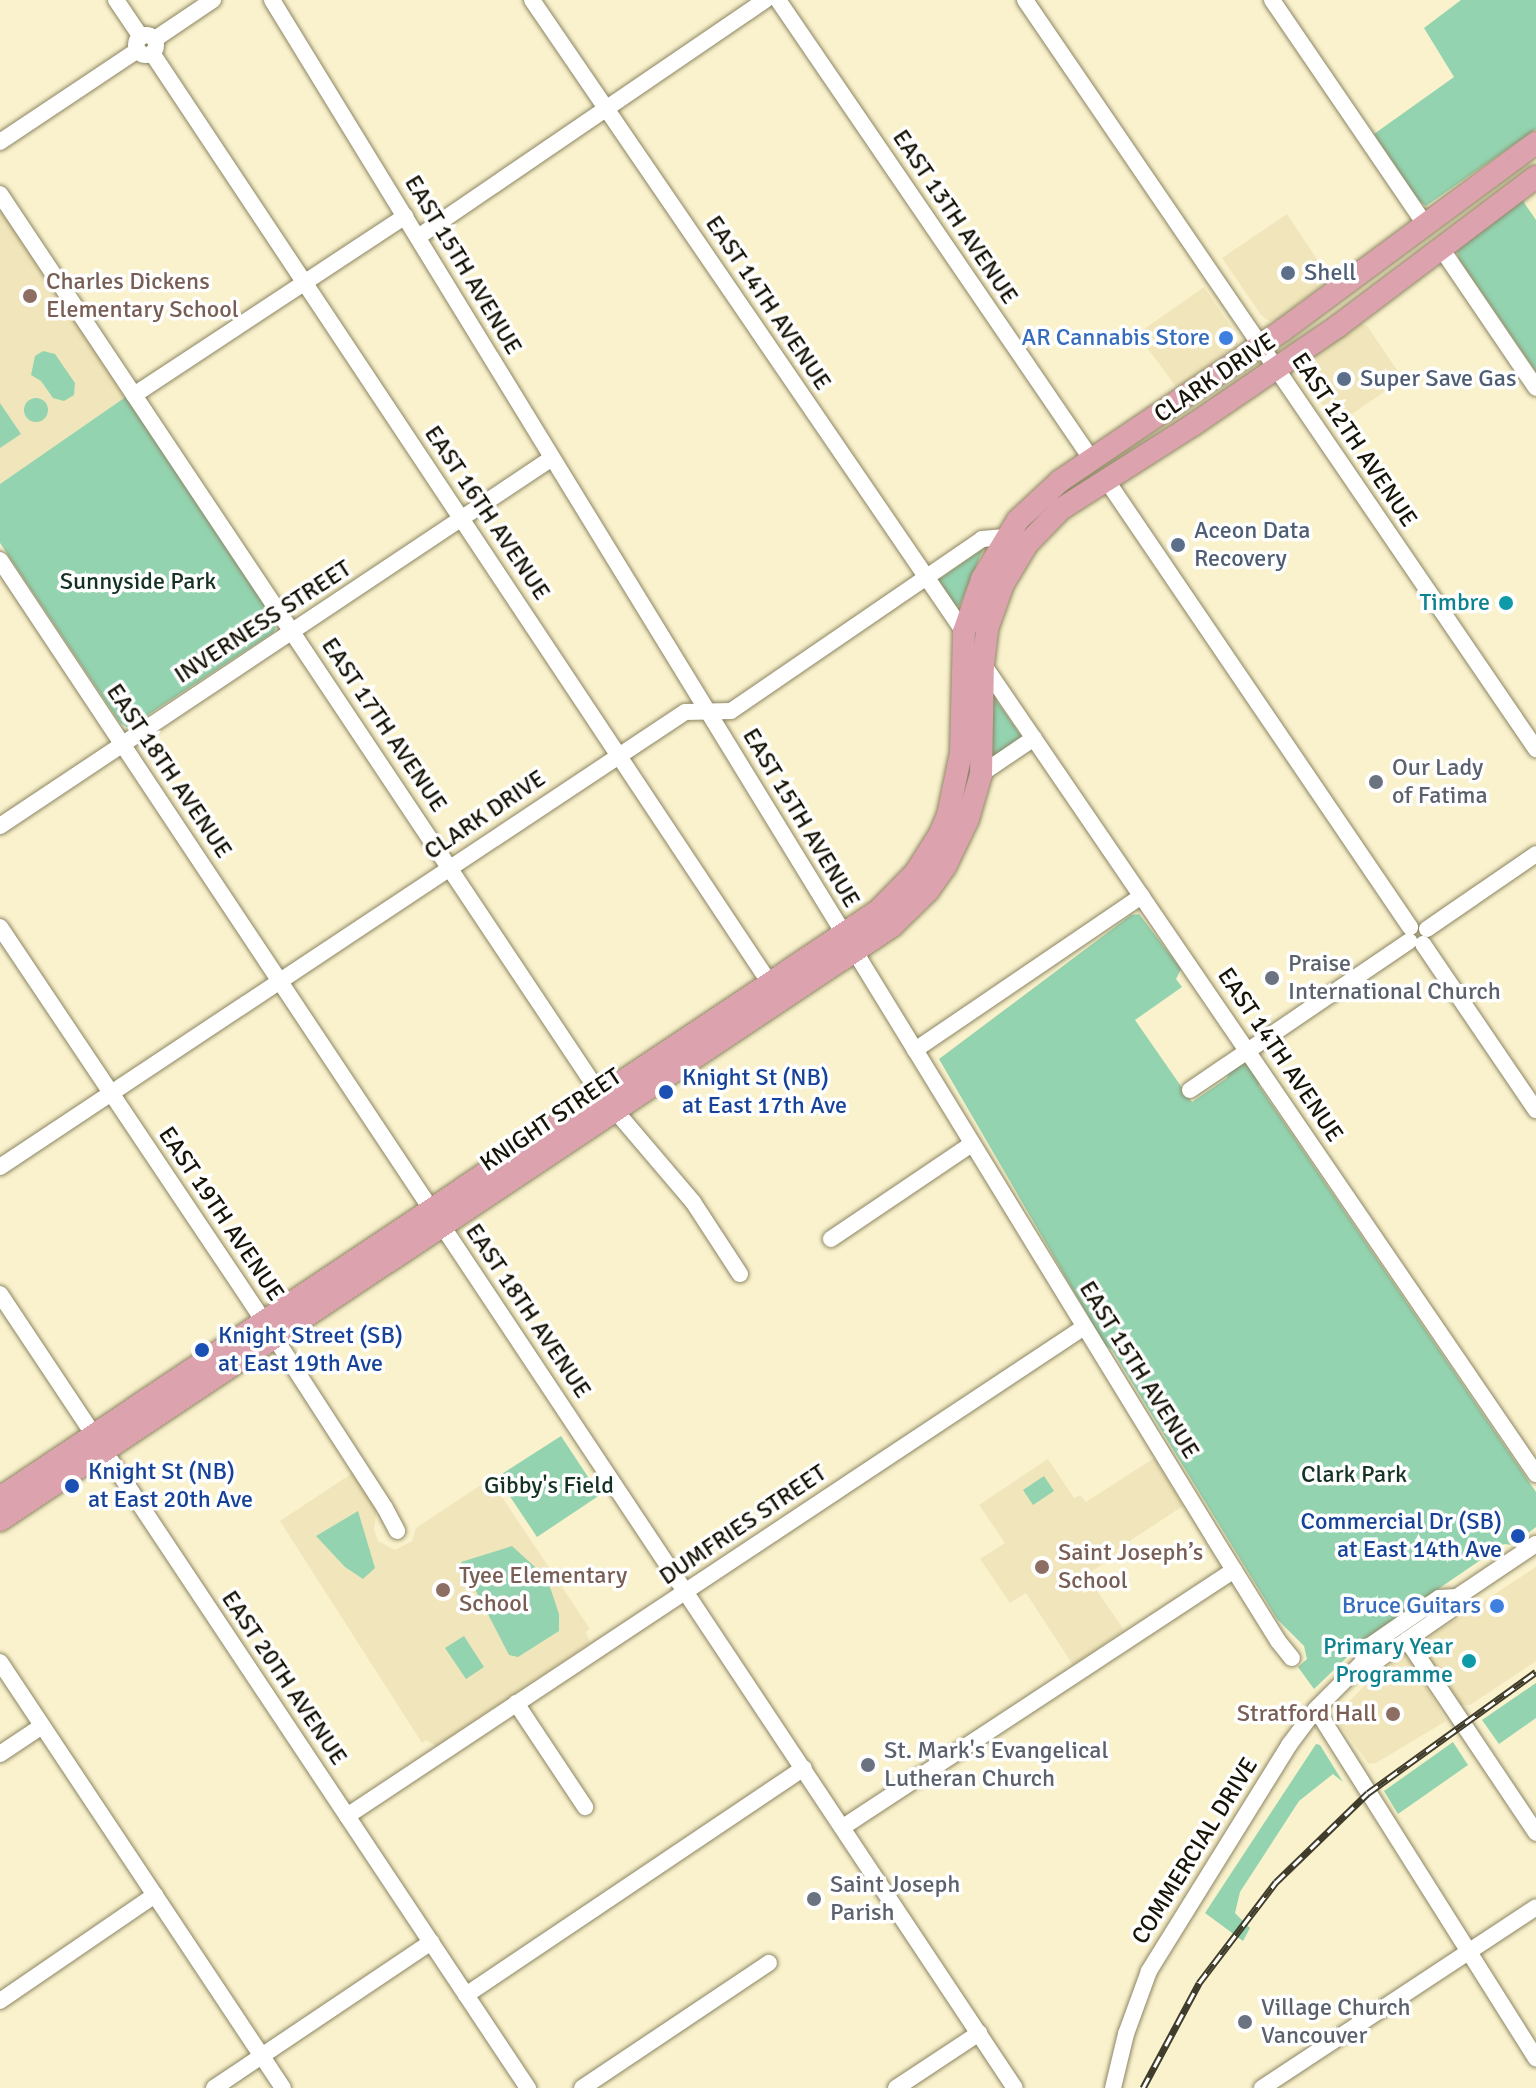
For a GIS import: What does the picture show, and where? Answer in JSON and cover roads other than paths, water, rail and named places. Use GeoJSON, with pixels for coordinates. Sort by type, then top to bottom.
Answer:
{"type":"FeatureCollection","features":[{"type":"Feature","properties":{"kind":"main road","name":"CLARK DRIVE"},"geometry":{"type":"LineString","coordinates":[[983,664],[987,629],[1013,564],[1098,469],[1424,223],[1536,143]]}},
{"type":"Feature","properties":{"kind":"main road","name":"CLARK DRIVE"},"geometry":{"type":"LineString","coordinates":[[964,632],[982,579],[1005,537],[1044,494],[1193,425],[1276,368],[1536,177]]}},
{"type":"Feature","properties":{"kind":"main road","name":"KNIGHT STREET"},"geometry":{"type":"LineString","coordinates":[[849,944],[897,894],[940,834],[961,753],[964,632]]}},
{"type":"Feature","properties":{"kind":"main road","name":"KNIGHT STREET"},"geometry":{"type":"LineString","coordinates":[[0,1520],[99,1443],[775,992],[849,944],[911,909],[945,867],[968,819],[981,774],[983,664]]}},
{"type":"Feature","properties":{"kind":"main road","name":"KNIGHT STREET"},"geometry":{"type":"LineString","coordinates":[[0,1498],[99,1443]]}},
{"type":"Feature","properties":{"kind":"street","name":"EAST 16TH AVENUE"},"geometry":{"type":"LineString","coordinates":[[116,0],[775,992]]}},
{"type":"Feature","properties":{"kind":"street"},"geometry":{"type":"LineString","coordinates":[[0,142],[213,0]]}},
{"type":"Feature","properties":{"kind":"street","name":"EAST 15TH AVENUE"},"geometry":{"type":"LineString","coordinates":[[272,0],[1084,1327],[1278,1641],[1292,1658]]}},
{"type":"Feature","properties":{"kind":"street","name":"EAST 14TH AVENUE"},"geometry":{"type":"LineString","coordinates":[[532,0],[964,632]]}},
{"type":"Feature","properties":{"kind":"street"},"geometry":{"type":"LineString","coordinates":[[418,237],[766,0]]}},
{"type":"Feature","properties":{"kind":"street","name":"EAST 13TH AVENUE"},"geometry":{"type":"LineString","coordinates":[[778,0],[1536,1110]]}},
{"type":"Feature","properties":{"kind":"street","name":"EAST 12TH AVENUE"},"geometry":{"type":"LineString","coordinates":[[1025,0],[1536,749]]}},
{"type":"Feature","properties":{"kind":"street"},"geometry":{"type":"LineString","coordinates":[[1272,0],[1424,223]]}},
{"type":"Feature","properties":{"kind":"street","name":"EAST 17TH AVENUE"},"geometry":{"type":"LineString","coordinates":[[0,194],[608,1102],[693,1202],[740,1274]]}},
{"type":"Feature","properties":{"kind":"street"},"geometry":{"type":"LineString","coordinates":[[134,395],[405,216]]}},
{"type":"Feature","properties":{"kind":"street"},"geometry":{"type":"LineString","coordinates":[[1441,248],[1536,388]]}},
{"type":"Feature","properties":{"kind":"street","name":"INVERNESS STREET"},"geometry":{"type":"LineString","coordinates":[[0,826],[552,458]]}},
{"type":"Feature","properties":{"kind":"street","name":"CLARK DRIVE"},"geometry":{"type":"LineString","coordinates":[[0,1167],[685,712],[731,711],[982,539],[1005,537]]}},
{"type":"Feature","properties":{"kind":"street","name":"EAST 18TH AVENUE"},"geometry":{"type":"LineString","coordinates":[[0,560],[1015,2088]]}},
{"type":"Feature","properties":{"kind":"street","name":"EAST 14TH AVENUE"},"geometry":{"type":"LineString","coordinates":[[983,664],[1536,1474]]}},
{"type":"Feature","properties":{"kind":"street"},"geometry":{"type":"LineString","coordinates":[[981,774],[1034,738]]}},
{"type":"Feature","properties":{"kind":"street"},"geometry":{"type":"LineString","coordinates":[[1190,1090],[1536,854]]}},
{"type":"Feature","properties":{"kind":"street"},"geometry":{"type":"LineString","coordinates":[[915,1050],[1142,896]]}},
{"type":"Feature","properties":{"kind":"street","name":"EAST 19TH AVENUE"},"geometry":{"type":"LineString","coordinates":[[0,927],[269,1330],[397,1531]]}},
{"type":"Feature","properties":{"kind":"street"},"geometry":{"type":"LineString","coordinates":[[831,1239],[972,1144]]}},
{"type":"Feature","properties":{"kind":"street","name":"EAST 20TH AVENUE"},"geometry":{"type":"LineString","coordinates":[[0,1294],[528,2088]]}},
{"type":"Feature","properties":{"kind":"street","name":"DUMFRIES STREET"},"geometry":{"type":"LineString","coordinates":[[347,1816],[1084,1327]]}},
{"type":"Feature","properties":{"kind":"street","name":"COMMERCIAL DRIVE"},"geometry":{"type":"LineString","coordinates":[[1362,1663],[1378,1660],[1449,1611],[1457,1597],[1536,1544]]}},
{"type":"Feature","properties":{"kind":"street"},"geometry":{"type":"LineString","coordinates":[[843,1827],[1234,1570]]}},
{"type":"Feature","properties":{"kind":"street","name":"COMMERCIAL DRIVE"},"geometry":{"type":"LineString","coordinates":[[1113,2088],[1126,2034],[1149,1971],[1218,1856],[1316,1709],[1362,1663],[1368,1647],[1439,1598],[1457,1597]]}},
{"type":"Feature","properties":{"kind":"street"},"geometry":{"type":"LineString","coordinates":[[1407,1640],[1536,1833]]}},
{"type":"Feature","properties":{"kind":"street"},"geometry":{"type":"LineString","coordinates":[[0,1662],[283,2088]]}},
{"type":"Feature","properties":{"kind":"street"},"geometry":{"type":"LineString","coordinates":[[516,1703],[585,1807]]}},
{"type":"Feature","properties":{"kind":"street"},"geometry":{"type":"LineString","coordinates":[[1316,1709],[1536,2058]]}},
{"type":"Feature","properties":{"kind":"street"},"geometry":{"type":"LineString","coordinates":[[0,1754],[42,1726]]}},
{"type":"Feature","properties":{"kind":"street"},"geometry":{"type":"LineString","coordinates":[[466,1995],[804,1768]]}},
{"type":"Feature","properties":{"kind":"street"},"geometry":{"type":"LineString","coordinates":[[0,2001],[155,1895]]}},
{"type":"Feature","properties":{"kind":"street"},"geometry":{"type":"LineString","coordinates":[[1262,2088],[1536,1907]]}},
{"type":"Feature","properties":{"kind":"street"},"geometry":{"type":"LineString","coordinates":[[214,2088],[431,1942]]}},
{"type":"Feature","properties":{"kind":"street"},"geometry":{"type":"LineString","coordinates":[[582,2088],[769,1963]]}},
{"type":"Feature","properties":{"kind":"street"},"geometry":{"type":"LineString","coordinates":[[896,2088],[979,2033]]}},
{"type":"Feature","properties":{"kind":"railway"},"geometry":{"type":"LineString","coordinates":[[1143,2088],[1199,1983],[1276,1882],[1368,1793],[1536,1672]]}},
{"type":"Feature","properties":{"kind":"place","name":"Shell"},"geometry":{"type":"Point","coordinates":[1288,273]}},
{"type":"Feature","properties":{"kind":"place","name":"Charles Dickens Elementary School"},"geometry":{"type":"Point","coordinates":[30,296]}},
{"type":"Feature","properties":{"kind":"place","name":"AR Cannabis Store"},"geometry":{"type":"Point","coordinates":[1226,338]}},
{"type":"Feature","properties":{"kind":"place","name":"Super Save Gas"},"geometry":{"type":"Point","coordinates":[1344,379]}},
{"type":"Feature","properties":{"kind":"place","name":"Aceon Data Recovery"},"geometry":{"type":"Point","coordinates":[1178,545]}},
{"type":"Feature","properties":{"kind":"place","name":"Timbre"},"geometry":{"type":"Point","coordinates":[1506,603]}},
{"type":"Feature","properties":{"kind":"place","name":"Our Lady of Fatima"},"geometry":{"type":"Point","coordinates":[1376,782]}},
{"type":"Feature","properties":{"kind":"place","name":"Praise International Church"},"geometry":{"type":"Point","coordinates":[1272,978]}},
{"type":"Feature","properties":{"kind":"place","name":"Knight St (NB) at East 17th Ave"},"geometry":{"type":"Point","coordinates":[666,1092]}},
{"type":"Feature","properties":{"kind":"place","name":"Knight Street (SB) at East 19th Ave"},"geometry":{"type":"Point","coordinates":[202,1350]}},
{"type":"Feature","properties":{"kind":"place","name":"Knight St (NB) at East 20th Ave"},"geometry":{"type":"Point","coordinates":[72,1486]}},
{"type":"Feature","properties":{"kind":"place","name":"Commercial Dr (SB) at East 14th Ave"},"geometry":{"type":"Point","coordinates":[1518,1536]}},
{"type":"Feature","properties":{"kind":"place","name":"Saint Joseph’s School"},"geometry":{"type":"Point","coordinates":[1042,1567]}},
{"type":"Feature","properties":{"kind":"place","name":"Tyee Elementary School"},"geometry":{"type":"Point","coordinates":[443,1590]}},
{"type":"Feature","properties":{"kind":"place","name":"Bruce Guitars"},"geometry":{"type":"Point","coordinates":[1497,1606]}},
{"type":"Feature","properties":{"kind":"place","name":"Primary Year Programme"},"geometry":{"type":"Point","coordinates":[1469,1661]}},
{"type":"Feature","properties":{"kind":"place","name":"Stratford Hall"},"geometry":{"type":"Point","coordinates":[1393,1714]}},
{"type":"Feature","properties":{"kind":"place","name":"St. Mark's Evangelical Lutheran Church"},"geometry":{"type":"Point","coordinates":[868,1765]}},
{"type":"Feature","properties":{"kind":"place","name":"Saint Joseph Parish"},"geometry":{"type":"Point","coordinates":[814,1899]}},
{"type":"Feature","properties":{"kind":"place","name":"Village Church Vancouver"},"geometry":{"type":"Point","coordinates":[1245,2022]}},
{"type":"Feature","properties":{"kind":"park label","name":"Sunnyside Park"},"geometry":{"type":"Point","coordinates":[138,582]}},
{"type":"Feature","properties":{"kind":"park label","name":"Clark Park"},"geometry":{"type":"Point","coordinates":[1354,1475]}},
{"type":"Feature","properties":{"kind":"park label","name":"Gibby's Field"},"geometry":{"type":"Point","coordinates":[549,1486]}}]}
